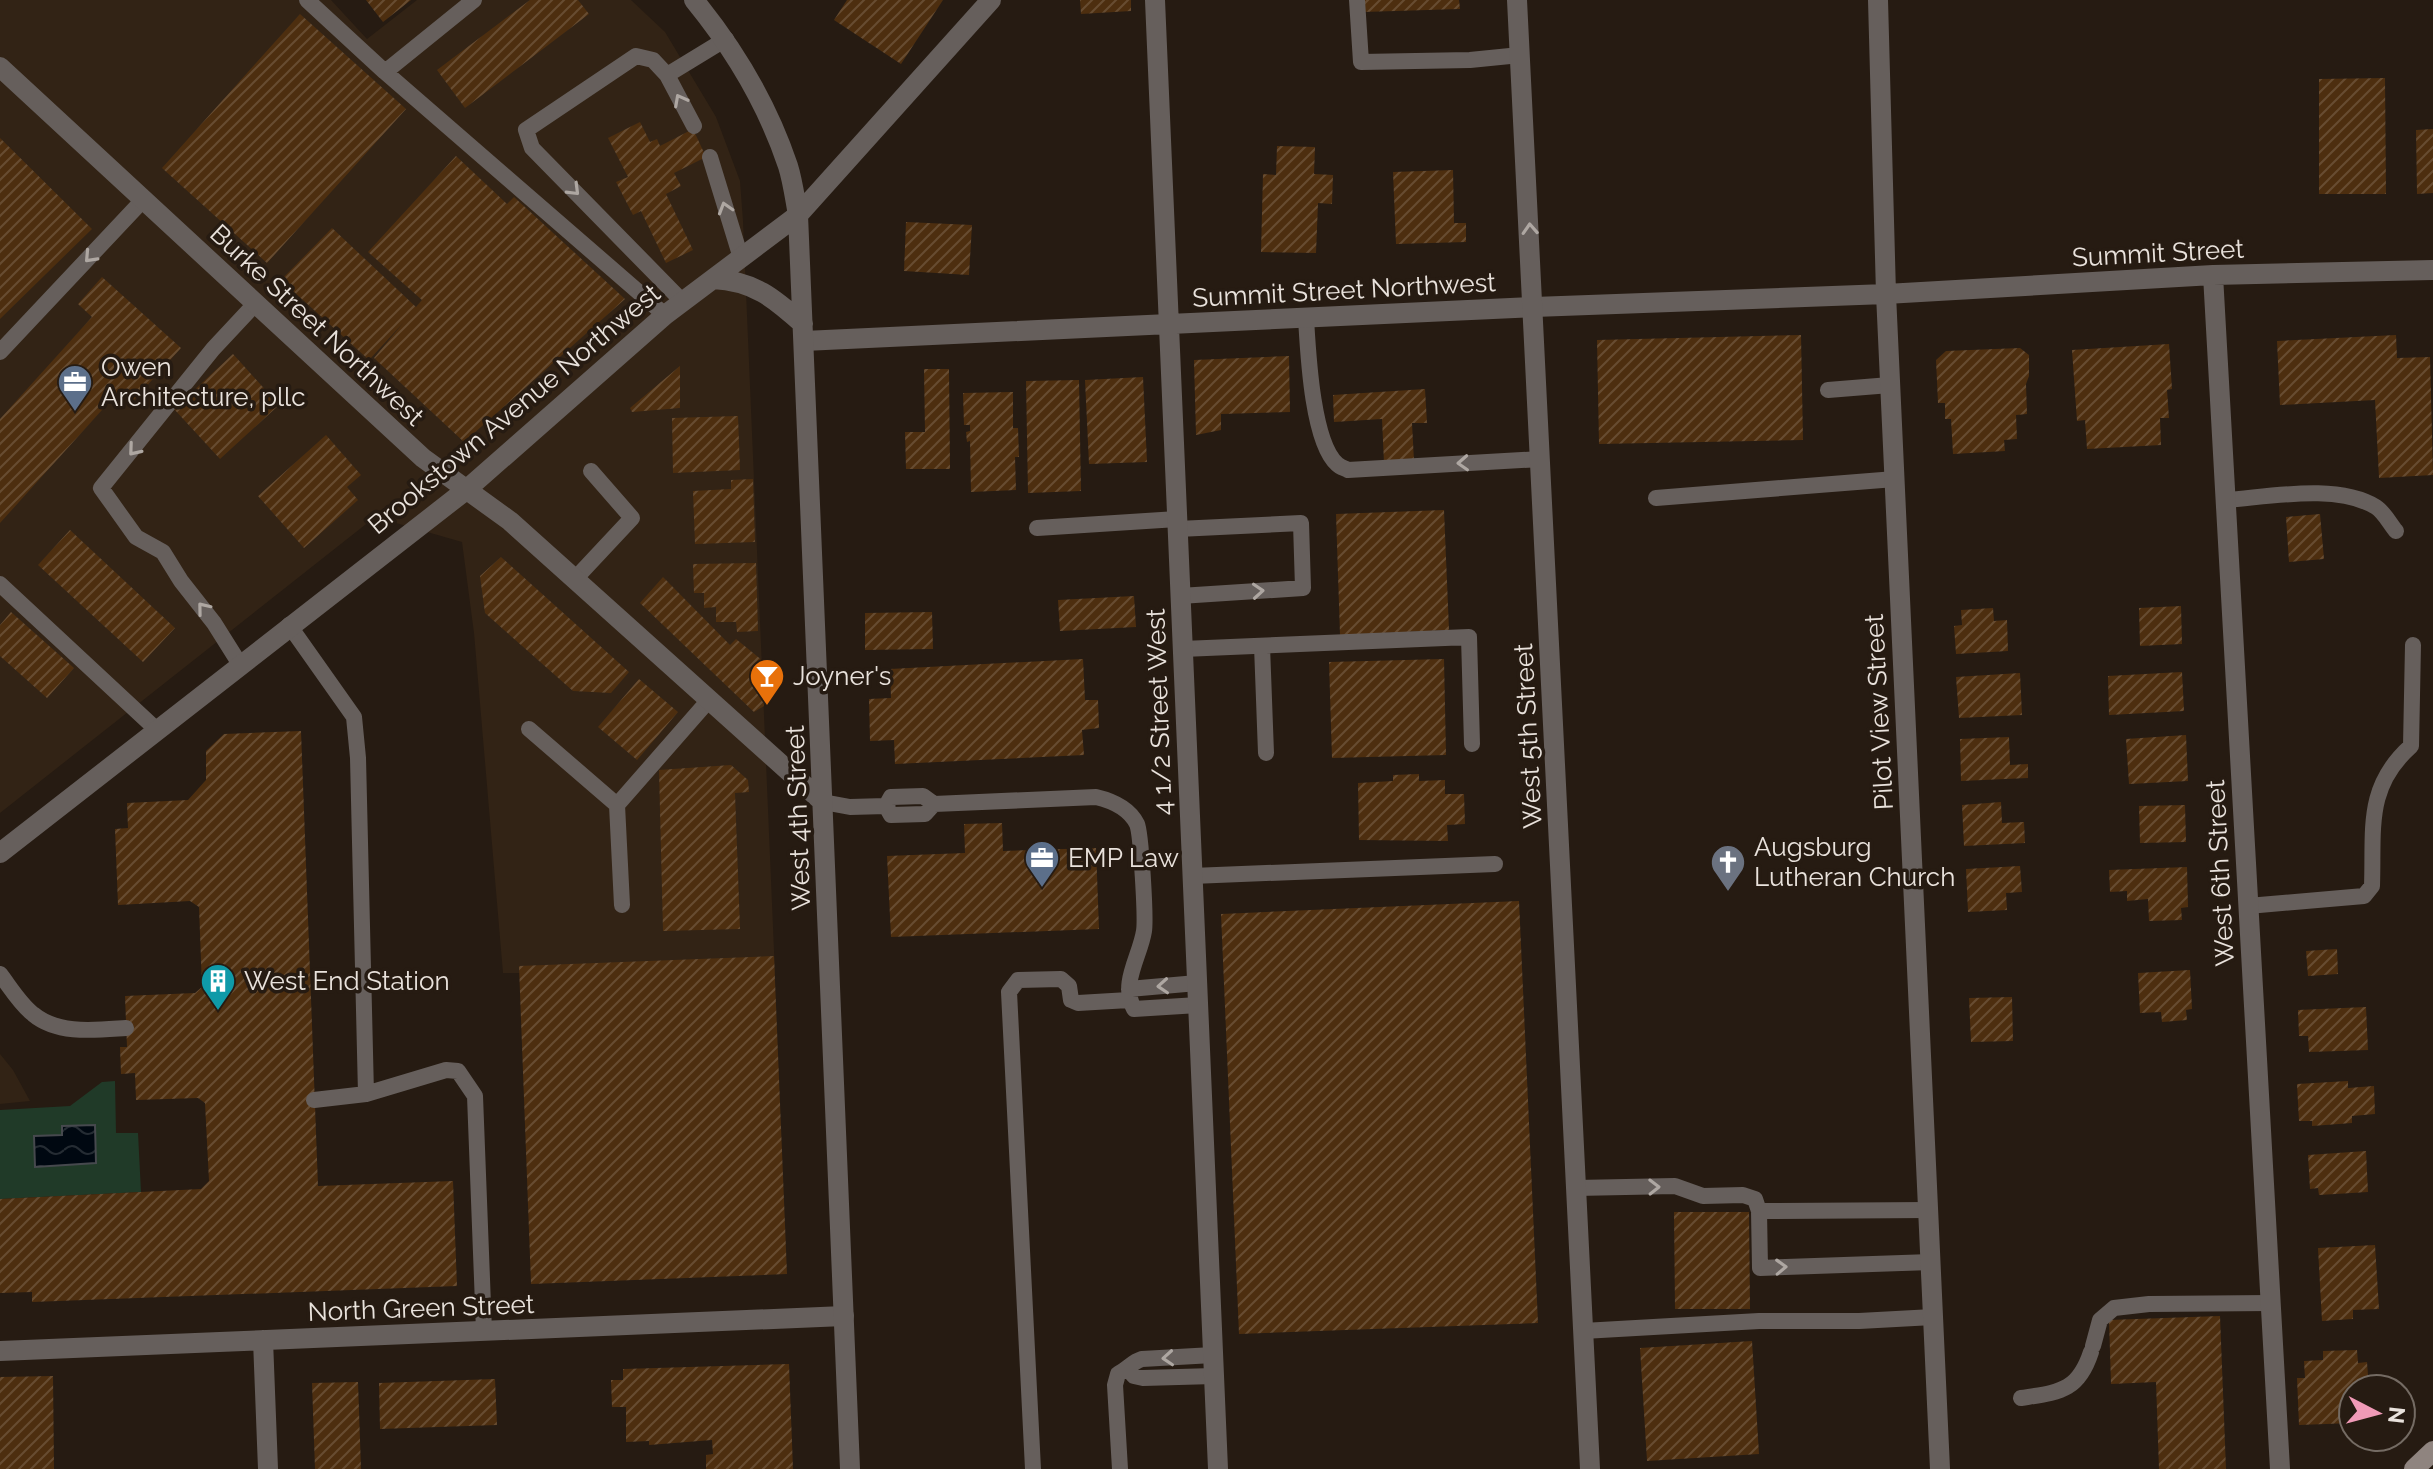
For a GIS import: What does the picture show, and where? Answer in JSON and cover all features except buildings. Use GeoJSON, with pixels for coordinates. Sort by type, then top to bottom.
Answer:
{"type":"FeatureCollection","features":[{"type":"Feature","properties":{"kind":"main road"},"geometry":{"type":"LineString","coordinates":[[2414,1469],[2433,1451]]}},
{"type":"Feature","properties":{"kind":"street","name":"West 4th Street"},"geometry":{"type":"LineString","coordinates":[[694,0],[726,39],[755,90],[788,167],[798,215],[850,1469]]}},
{"type":"Feature","properties":{"kind":"street","name":"4 1/2 Street West"},"geometry":{"type":"LineString","coordinates":[[1155,0],[1218,1469]]}},
{"type":"Feature","properties":{"kind":"street","name":"West 5th Street"},"geometry":{"type":"LineString","coordinates":[[1517,0],[1590,1469]]}},
{"type":"Feature","properties":{"kind":"street","name":"Pilot View Street"},"geometry":{"type":"LineString","coordinates":[[1878,0],[1886,294],[1940,1469]]}},
{"type":"Feature","properties":{"kind":"street","name":"Brookstown Avenue Northwest"},"geometry":{"type":"LineString","coordinates":[[0,853],[466,490],[665,315],[798,215],[983,3]]}},
{"type":"Feature","properties":{"kind":"street","name":"Burke Street Northwest"},"geometry":{"type":"LineString","coordinates":[[0,67],[423,458],[510,521],[823,802]]}},
{"type":"Feature","properties":{"kind":"street","name":"Summit Street"},"geometry":{"type":"LineString","coordinates":[[1886,294],[2213,275],[2433,270]]}},
{"type":"Feature","properties":{"kind":"street","name":"West 6th Street"},"geometry":{"type":"LineString","coordinates":[[2213,275],[2280,1469]]}},
{"type":"Feature","properties":{"kind":"street"},"geometry":{"type":"LineString","coordinates":[[713,279],[734,280],[771,295],[804,332]]}},
{"type":"Feature","properties":{"kind":"street","name":"Summit Street Northwest"},"geometry":{"type":"LineString","coordinates":[[804,332],[1169,324],[1886,294]]}},
{"type":"Feature","properties":{"kind":"street","name":"North Green Street"},"geometry":{"type":"LineString","coordinates":[[0,1351],[844,1316]]}},
{"type":"Feature","properties":{"kind":"street"},"geometry":{"type":"LineString","coordinates":[[263,1340],[268,1469]]}},
{"type":"Feature","properties":{"kind":"lane"},"geometry":{"type":"LineString","coordinates":[[307,0],[385,72],[665,315]]}},
{"type":"Feature","properties":{"kind":"lane"},"geometry":{"type":"LineString","coordinates":[[385,72],[474,0]]}},
{"type":"Feature","properties":{"kind":"lane"},"geometry":{"type":"LineString","coordinates":[[1357,0],[1361,62],[1470,60],[1520,55]]}},
{"type":"Feature","properties":{"kind":"lane"},"geometry":{"type":"LineString","coordinates":[[667,75],[726,39]]}},
{"type":"Feature","properties":{"kind":"lane"},"geometry":{"type":"LineString","coordinates":[[683,302],[532,148],[526,130],[636,56],[653,60],[667,75],[694,126]]}},
{"type":"Feature","properties":{"kind":"lane"},"geometry":{"type":"LineString","coordinates":[[710,157],[741,258]]}},
{"type":"Feature","properties":{"kind":"lane"},"geometry":{"type":"LineString","coordinates":[[0,352],[143,200]]}},
{"type":"Feature","properties":{"kind":"lane"},"geometry":{"type":"LineString","coordinates":[[241,666],[163,552],[136,537],[101,488],[213,349],[255,304]]}},
{"type":"Feature","properties":{"kind":"lane"},"geometry":{"type":"LineString","coordinates":[[1306,318],[1310,384],[1324,438],[1335,463],[1348,470],[1541,459]]}},
{"type":"Feature","properties":{"kind":"lane"},"geometry":{"type":"LineString","coordinates":[[1828,390],[1890,385]]}},
{"type":"Feature","properties":{"kind":"lane"},"geometry":{"type":"LineString","coordinates":[[574,580],[632,518],[591,471]]}},
{"type":"Feature","properties":{"kind":"lane"},"geometry":{"type":"LineString","coordinates":[[1656,498],[1895,479]]}},
{"type":"Feature","properties":{"kind":"lane"},"geometry":{"type":"LineString","coordinates":[[2226,500],[2342,495],[2377,507],[2396,531]]}},
{"type":"Feature","properties":{"kind":"lane"},"geometry":{"type":"LineString","coordinates":[[1037,528],[1301,523],[1303,588],[1180,596]]}},
{"type":"Feature","properties":{"kind":"lane"},"geometry":{"type":"LineString","coordinates":[[0,584],[158,731]]}},
{"type":"Feature","properties":{"kind":"lane"},"geometry":{"type":"LineString","coordinates":[[289,625],[354,717],[358,758],[366,1094]]}},
{"type":"Feature","properties":{"kind":"lane"},"geometry":{"type":"LineString","coordinates":[[1183,649],[1469,637],[1472,744]]}},
{"type":"Feature","properties":{"kind":"lane"},"geometry":{"type":"LineString","coordinates":[[2248,906],[2364,896],[2372,886],[2375,798],[2393,762],[2411,746],[2413,645]]}},
{"type":"Feature","properties":{"kind":"lane"},"geometry":{"type":"LineString","coordinates":[[1262,646],[1266,753]]}},
{"type":"Feature","properties":{"kind":"lane"},"geometry":{"type":"LineString","coordinates":[[622,905],[617,805],[709,700]]}},
{"type":"Feature","properties":{"kind":"lane"},"geometry":{"type":"LineString","coordinates":[[529,729],[617,805]]}},
{"type":"Feature","properties":{"kind":"lane"},"geometry":{"type":"LineString","coordinates":[[823,802],[850,807],[886,806],[891,797],[923,796],[934,804],[1096,797],[1110,800],[1126,810],[1138,826],[1144,930],[1130,976],[1131,999]]}},
{"type":"Feature","properties":{"kind":"lane"},"geometry":{"type":"LineString","coordinates":[[1192,876],[1495,864]]}},
{"type":"Feature","properties":{"kind":"lane"},"geometry":{"type":"LineString","coordinates":[[0,974],[32,1014],[51,1024],[72,1029],[126,1028]]}},
{"type":"Feature","properties":{"kind":"lane"},"geometry":{"type":"LineString","coordinates":[[1033,1469],[1009,992],[1018,980],[1061,979],[1069,986],[1071,1000],[1078,1003],[1131,999],[1197,983]]}},
{"type":"Feature","properties":{"kind":"lane"},"geometry":{"type":"LineString","coordinates":[[1131,999],[1198,1005]]}},
{"type":"Feature","properties":{"kind":"lane"},"geometry":{"type":"LineString","coordinates":[[314,1100],[366,1094],[446,1070],[458,1071],[475,1096],[484,1331]]}},
{"type":"Feature","properties":{"kind":"lane"},"geometry":{"type":"LineString","coordinates":[[1576,1188],[1675,1186],[1703,1196],[1743,1195],[1755,1199],[1759,1211],[1760,1268],[1931,1262]]}},
{"type":"Feature","properties":{"kind":"lane"},"geometry":{"type":"LineString","coordinates":[[1759,1211],[1928,1210]]}},
{"type":"Feature","properties":{"kind":"lane"},"geometry":{"type":"LineString","coordinates":[[2021,1398],[2060,1392],[2084,1374],[2100,1320],[2114,1308],[2149,1304],[2270,1303]]}},
{"type":"Feature","properties":{"kind":"lane"},"geometry":{"type":"LineString","coordinates":[[1583,1331],[1759,1321],[1933,1317]]}},
{"type":"Feature","properties":{"kind":"lane"},"geometry":{"type":"LineString","coordinates":[[1120,1469],[1115,1385],[1118,1374],[1142,1359],[1213,1355]]}},
{"type":"Feature","properties":{"kind":"lane"},"geometry":{"type":"LineString","coordinates":[[1128,1369],[1134,1376],[1143,1378],[1214,1376]]}},
{"type":"Feature","properties":{"kind":"shaded area"},"geometry":{"type":"Polygon","coordinates":[[[0,0],[331,0],[367,39],[417,0],[631,0],[665,32],[716,117],[740,181],[775,974],[503,973],[474,633],[462,542],[375,517],[0,813],[0,0]]]}},
{"type":"Feature","properties":{"kind":"shaded area"},"geometry":{"type":"Polygon","coordinates":[[[0,1054],[13,1070],[30,1101],[0,1104],[0,1054]]]}},
{"type":"Feature","properties":{"kind":"green space"},"geometry":{"type":"Polygon","coordinates":[[[115,1081],[116,1133],[138,1133],[141,1192],[0,1199],[0,1110],[70,1106],[102,1082],[115,1081]]]}},
{"type":"Feature","properties":{"kind":"water"},"geometry":{"type":"Polygon","coordinates":[[[95,1125],[96,1163],[35,1167],[34,1136],[62,1135],[62,1126],[95,1125]]]}},
{"type":"Feature","properties":{"kind":"place","name":"Owen Architecture, pllc"},"geometry":{"type":"Point","coordinates":[75,413]}},
{"type":"Feature","properties":{"kind":"place","name":"Joyner's"},"geometry":{"type":"Point","coordinates":[767,707]}},
{"type":"Feature","properties":{"kind":"place","name":"EMP Law"},"geometry":{"type":"Point","coordinates":[1042,889]}},
{"type":"Feature","properties":{"kind":"place","name":"Augsburg Lutheran Church"},"geometry":{"type":"Point","coordinates":[1728,893]}},
{"type":"Feature","properties":{"kind":"place","name":"West End Station"},"geometry":{"type":"Point","coordinates":[218,1012]}}]}
